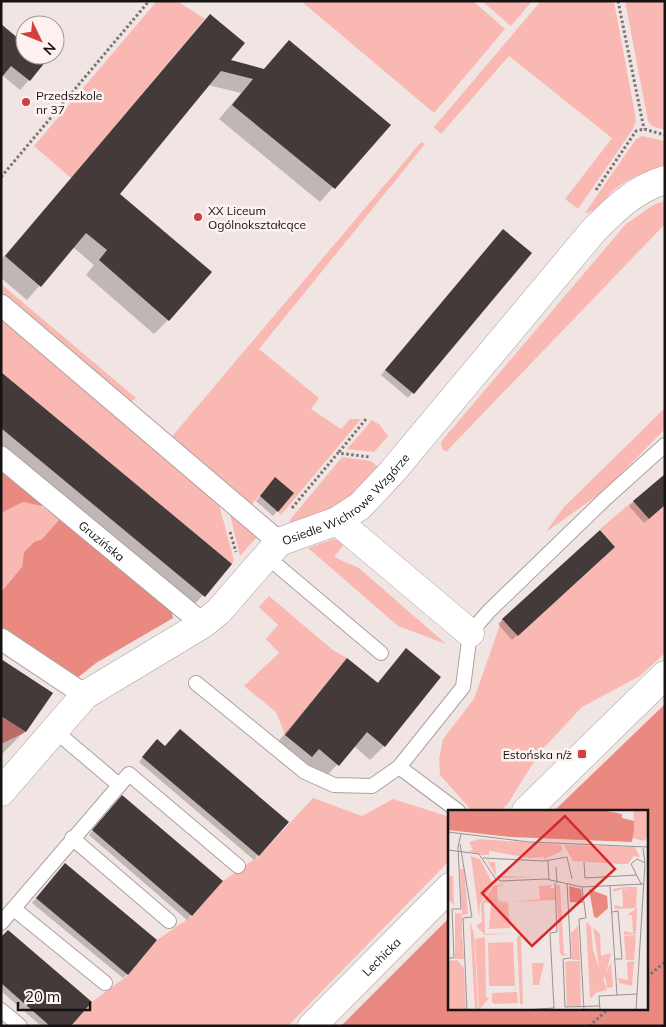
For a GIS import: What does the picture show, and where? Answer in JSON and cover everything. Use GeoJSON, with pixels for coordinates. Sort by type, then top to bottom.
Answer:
{"type":"FeatureCollection","features":[{"type":"Feature","properties":{"kind":"street","name":"Osiedle Wichrowe Wzgórze"},"geometry":{"type":"LineString","coordinates":[[1,792],[85,695],[203,624],[219,611],[272,549],[337,521],[360,506],[392,472],[594,230],[622,201],[652,184],[665,180]]}},
{"type":"Feature","properties":{"kind":"street"},"geometry":{"type":"LineString","coordinates":[[1,306],[272,549]]}},
{"type":"Feature","properties":{"kind":"street","name":"Gruzińska"},"geometry":{"type":"LineString","coordinates":[[1,457],[203,624]]}},
{"type":"Feature","properties":{"kind":"street"},"geometry":{"type":"LineString","coordinates":[[337,521],[470,633]]}},
{"type":"Feature","properties":{"kind":"street"},"geometry":{"type":"LineString","coordinates":[[1,639],[85,695]]}},
{"type":"Feature","properties":{"kind":"street"},"geometry":{"type":"LineString","coordinates":[[527,810],[665,676]]}},
{"type":"Feature","properties":{"kind":"street","name":"Lechicka"},"geometry":{"type":"LineString","coordinates":[[312,1026],[448,889]]}},
{"type":"Feature","properties":{"kind":"lane"},"geometry":{"type":"LineString","coordinates":[[196,683],[305,772],[334,786],[372,786],[399,767],[463,687],[470,633],[496,604],[606,498],[665,446]]}},
{"type":"Feature","properties":{"kind":"lane"},"geometry":{"type":"LineString","coordinates":[[272,549],[381,653]]}},
{"type":"Feature","properties":{"kind":"lane"},"geometry":{"type":"LineString","coordinates":[[54,730],[119,785]]}},
{"type":"Feature","properties":{"kind":"lane"},"geometry":{"type":"LineString","coordinates":[[399,767],[457,810]]}},
{"type":"Feature","properties":{"kind":"lane"},"geometry":{"type":"LineString","coordinates":[[1,923],[72,838],[129,774],[238,866]]}},
{"type":"Feature","properties":{"kind":"lane"},"geometry":{"type":"LineString","coordinates":[[72,838],[169,921]]}},
{"type":"Feature","properties":{"kind":"lane"},"geometry":{"type":"LineString","coordinates":[[14,909],[105,983]]}},
{"type":"Feature","properties":{"kind":"lane"},"geometry":{"type":"LineString","coordinates":[[1,1010],[20,1026]]}},
{"type":"Feature","properties":{"kind":"path"},"geometry":{"type":"LineString","coordinates":[[1,177],[149,1]]}},
{"type":"Feature","properties":{"kind":"path"},"geometry":{"type":"LineString","coordinates":[[618,1],[644,129]]}},
{"type":"Feature","properties":{"kind":"path"},"geometry":{"type":"LineString","coordinates":[[591,197],[636,131],[644,129],[665,135]]}},
{"type":"Feature","properties":{"kind":"path"},"geometry":{"type":"LineString","coordinates":[[286,515],[366,420]]}},
{"type":"Feature","properties":{"kind":"path"},"geometry":{"type":"LineString","coordinates":[[338,453],[373,457]]}},
{"type":"Feature","properties":{"kind":"path"},"geometry":{"type":"LineString","coordinates":[[648,976],[665,962]]}},
{"type":"Feature","properties":{"kind":"path"},"geometry":{"type":"LineString","coordinates":[[589,1026],[608,1010]]}},
{"type":"Feature","properties":{"kind":"shaded area"},"geometry":{"type":"Polygon","coordinates":[[[157,1],[177,1],[205,19],[71,178],[34,146],[157,1]]]}},
{"type":"Feature","properties":{"kind":"shaded area"},"geometry":{"type":"Polygon","coordinates":[[[301,1],[473,1],[505,29],[434,113],[301,1]]]}},
{"type":"Feature","properties":{"kind":"shaded area"},"geometry":{"type":"Polygon","coordinates":[[[482,1],[532,1],[511,26],[482,1]]]}},
{"type":"Feature","properties":{"kind":"shaded area"},"geometry":{"type":"Polygon","coordinates":[[[541,1],[614,1],[636,120],[633,129],[578,209],[565,199],[612,138],[509,56],[441,134],[434,127],[541,1]]]}},
{"type":"Feature","properties":{"kind":"shaded area"},"geometry":{"type":"Polygon","coordinates":[[[625,1],[665,1],[665,130],[652,126],[648,121],[625,1]]]}},
{"type":"Feature","properties":{"kind":"shaded area"},"geometry":{"type":"Polygon","coordinates":[[[642,136],[665,141],[665,166],[645,172],[626,181],[615,189],[598,207],[585,213],[636,139],[642,136]]]}},
{"type":"Feature","properties":{"kind":"shaded area"},"geometry":{"type":"Polygon","coordinates":[[[421,142],[425,144],[259,349],[319,398],[311,409],[341,429],[350,419],[361,419],[281,515],[278,512],[294,493],[276,478],[249,507],[169,440],[421,142]]]}},
{"type":"Feature","properties":{"kind":"shaded area"},"geometry":{"type":"Polygon","coordinates":[[[665,201],[665,224],[446,452],[442,449],[441,443],[445,437],[626,224],[655,204],[665,201]]]}},
{"type":"Feature","properties":{"kind":"shaded area"},"geometry":{"type":"Polygon","coordinates":[[[1,284],[136,398],[130,402],[1,295],[1,284]]]}},
{"type":"Feature","properties":{"kind":"shaded area"},"geometry":{"type":"Polygon","coordinates":[[[1,318],[217,497],[234,560],[232,564],[1,372],[1,318]]]}},
{"type":"Feature","properties":{"kind":"shaded area"},"geometry":{"type":"Polygon","coordinates":[[[665,408],[665,429],[605,490],[546,532],[563,508],[665,408]]]}},
{"type":"Feature","properties":{"kind":"shaded area"},"geometry":{"type":"Polygon","coordinates":[[[372,420],[380,425],[388,436],[374,452],[347,449],[372,420]]]}},
{"type":"Feature","properties":{"kind":"shaded area"},"geometry":{"type":"Polygon","coordinates":[[[342,457],[371,461],[379,468],[349,500],[338,507],[292,523],[289,521],[342,457]]]}},
{"type":"Feature","properties":{"kind":"shaded area"},"geometry":{"type":"Polygon","coordinates":[[[1,467],[45,503],[41,506],[23,502],[1,513],[1,467]]]}},
{"type":"Feature","properties":{"kind":"shaded area"},"geometry":{"type":"Polygon","coordinates":[[[633,501],[649,519],[665,505],[665,653],[640,676],[582,707],[540,752],[507,805],[501,810],[471,810],[440,775],[439,760],[443,739],[474,699],[502,619],[518,636],[615,547],[600,529],[633,501]]]}},
{"type":"Feature","properties":{"kind":"shaded area"},"geometry":{"type":"Polygon","coordinates":[[[23,502],[41,506],[59,520],[42,539],[34,542],[24,552],[22,567],[1,592],[1,513],[23,502]]]}},
{"type":"Feature","properties":{"kind":"shaded area"},"geometry":{"type":"Polygon","coordinates":[[[228,506],[257,537],[240,556],[228,506]]]}},
{"type":"Feature","properties":{"kind":"shaded area"},"geometry":{"type":"Polygon","coordinates":[[[51,508],[170,606],[173,618],[96,663],[76,679],[1,629],[1,592],[22,567],[24,552],[34,542],[42,539],[59,520],[48,511],[51,508]]]}},
{"type":"Feature","properties":{"kind":"shaded area"},"geometry":{"type":"Polygon","coordinates":[[[334,539],[346,542],[334,557],[359,568],[446,644],[398,626],[308,548],[334,539]]]}},
{"type":"Feature","properties":{"kind":"shaded area"},"geometry":{"type":"Polygon","coordinates":[[[269,596],[333,650],[347,658],[285,735],[276,712],[244,686],[279,653],[266,639],[278,625],[259,607],[269,596]]]}},
{"type":"Feature","properties":{"kind":"shaded area"},"geometry":{"type":"Polygon","coordinates":[[[665,704],[665,1026],[341,1026],[448,919],[448,1010],[648,1010],[648,810],[555,810],[665,704]]]}},
{"type":"Feature","properties":{"kind":"shaded area"},"geometry":{"type":"Polygon","coordinates":[[[1,716],[26,732],[1,744],[1,716]]]}},
{"type":"Feature","properties":{"kind":"shaded area"},"geometry":{"type":"Polygon","coordinates":[[[313,798],[362,816],[393,799],[448,816],[448,862],[288,1026],[71,1026],[92,1002],[128,975],[157,940],[192,916],[223,881],[259,856],[313,798]]]}},
{"type":"Feature","properties":{"kind":"building"},"geometry":{"type":"Polygon","coordinates":[[[210,14],[245,43],[231,60],[264,69],[289,40],[391,125],[335,189],[232,105],[253,79],[221,71],[120,194],[212,272],[169,321],[99,260],[107,250],[86,233],[41,287],[5,256],[210,14]]]}},
{"type":"Feature","properties":{"kind":"building"},"geometry":{"type":"Polygon","coordinates":[[[1,24],[15,36],[15,65],[43,65],[30,81],[11,66],[1,78],[1,24]]]}},
{"type":"Feature","properties":{"kind":"building"},"geometry":{"type":"Polygon","coordinates":[[[503,229],[532,253],[414,394],[385,370],[503,229]]]}},
{"type":"Feature","properties":{"kind":"building"},"geometry":{"type":"Polygon","coordinates":[[[1,372],[232,564],[205,597],[1,428],[1,372]]]}},
{"type":"Feature","properties":{"kind":"building"},"geometry":{"type":"Polygon","coordinates":[[[665,474],[665,505],[649,519],[633,501],[665,474]]]}},
{"type":"Feature","properties":{"kind":"building"},"geometry":{"type":"Polygon","coordinates":[[[275,477],[294,493],[278,512],[260,496],[275,477]]]}},
{"type":"Feature","properties":{"kind":"building"},"geometry":{"type":"Polygon","coordinates":[[[600,530],[615,547],[518,636],[502,619],[600,530]]]}},
{"type":"Feature","properties":{"kind":"building"},"geometry":{"type":"Polygon","coordinates":[[[406,648],[441,677],[385,747],[367,732],[339,766],[319,749],[312,757],[285,735],[347,658],[378,683],[406,648]]]}},
{"type":"Feature","properties":{"kind":"building"},"geometry":{"type":"Polygon","coordinates":[[[1,659],[53,693],[26,732],[1,716],[1,659]]]}},
{"type":"Feature","properties":{"kind":"building"},"geometry":{"type":"Polygon","coordinates":[[[180,729],[289,822],[259,856],[142,757],[157,739],[165,746],[180,729]]]}},
{"type":"Feature","properties":{"kind":"building"},"geometry":{"type":"Polygon","coordinates":[[[122,795],[223,881],[192,916],[92,830],[122,795]]]}},
{"type":"Feature","properties":{"kind":"building"},"geometry":{"type":"Polygon","coordinates":[[[65,863],[157,940],[128,975],[36,898],[65,863]]]}},
{"type":"Feature","properties":{"kind":"building"},"geometry":{"type":"Polygon","coordinates":[[[8,930],[92,1002],[71,1026],[50,1026],[1,983],[1,937],[8,930]]]}},
{"type":"Feature","properties":{"kind":"place","name":"Przedszkole nr 37"},"geometry":{"type":"Point","coordinates":[26,102]}},
{"type":"Feature","properties":{"kind":"place","name":"XX Liceum Ogólnokształcące"},"geometry":{"type":"Point","coordinates":[198,217]}},
{"type":"Feature","properties":{"kind":"place","name":"Estońska n/ż"},"geometry":{"type":"Point","coordinates":[582,754]}}]}
